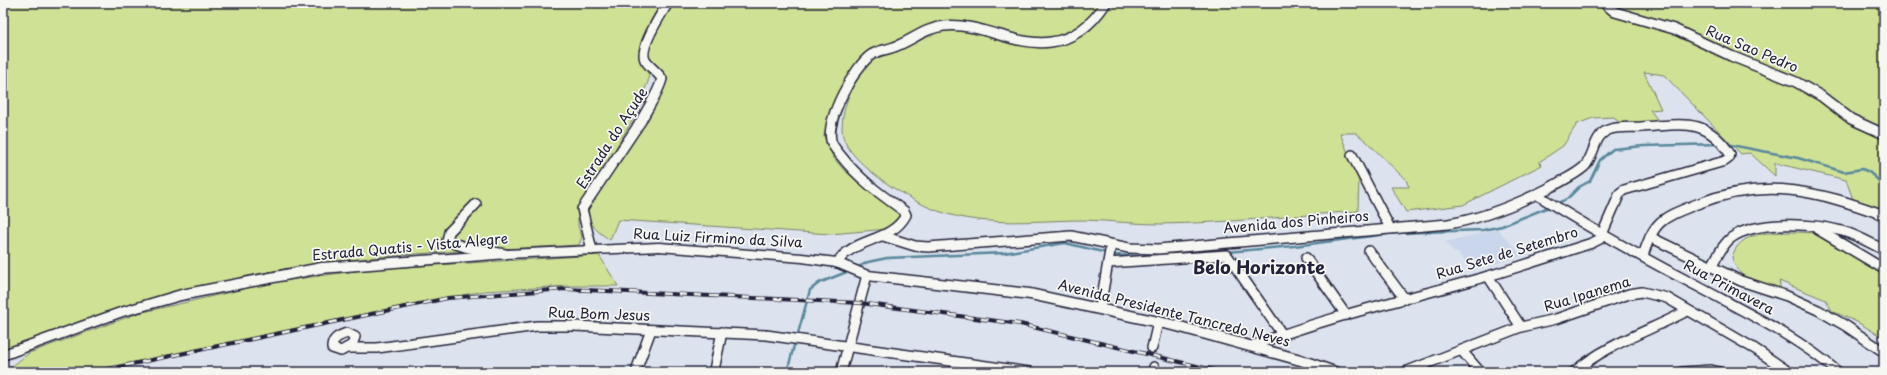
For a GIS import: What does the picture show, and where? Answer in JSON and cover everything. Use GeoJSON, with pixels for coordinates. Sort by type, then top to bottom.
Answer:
{"type":"FeatureCollection","features":[{"type":"Feature","properties":{"kind":"street","name":"Estrada do Açude"},"geometry":{"type":"LineString","coordinates":[[592,250],[591,238],[584,224],[582,209],[641,121],[661,85],[662,79],[645,60],[644,53],[651,33],[668,3]]}},
{"type":"Feature","properties":{"kind":"street"},"geometry":{"type":"LineString","coordinates":[[839,264],[849,249],[883,236],[901,223],[905,217],[905,213],[870,189],[855,175],[833,145],[830,136],[833,121],[847,88],[867,58],[877,52],[896,47],[927,30],[944,26],[976,28],[1033,42],[1061,40],[1086,28],[1098,16],[1106,3]]}},
{"type":"Feature","properties":{"kind":"street","name":"Rua Sao Pedro"},"geometry":{"type":"LineString","coordinates":[[1604,3],[1615,12],[1678,31],[1731,56],[1796,82],[1821,96],[1850,119],[1884,134]]}},
{"type":"Feature","properties":{"kind":"street","name":"Avenida dos Pinheiros"},"geometry":{"type":"LineString","coordinates":[[883,236],[915,246],[928,247],[1071,236],[1110,254],[1129,248],[1158,249],[1470,221],[1498,211],[1564,180],[1585,166],[1590,158],[1598,137],[1607,131],[1680,124],[1695,125],[1704,128],[1721,143],[1730,156],[1725,161],[1645,183],[1620,193],[1602,235]]}},
{"type":"Feature","properties":{"kind":"street"},"geometry":{"type":"LineString","coordinates":[[1352,155],[1390,228]]}},
{"type":"Feature","properties":{"kind":"street"},"geometry":{"type":"LineString","coordinates":[[1642,256],[1654,227],[1670,216],[1705,200],[1745,189],[1776,188],[1794,190],[1828,198],[1884,215]]}},
{"type":"Feature","properties":{"kind":"street","name":"Rua Primavera"},"geometry":{"type":"LineString","coordinates":[[1536,194],[1561,211],[1602,235],[1781,331],[1816,353],[1838,372]]}},
{"type":"Feature","properties":{"kind":"street"},"geometry":{"type":"LineString","coordinates":[[476,204],[449,232],[446,239],[447,241],[453,245],[507,254]]}},
{"type":"Feature","properties":{"kind":"street"},"geometry":{"type":"LineString","coordinates":[[1712,266],[1727,242],[1742,232],[1769,226],[1814,227],[1846,233],[1884,250]]}},
{"type":"Feature","properties":{"kind":"street"},"geometry":{"type":"LineString","coordinates":[[1814,227],[1884,269]]}},
{"type":"Feature","properties":{"kind":"street","name":"Rua Sete de Setembro"},"geometry":{"type":"LineString","coordinates":[[1252,346],[1282,334],[1404,298],[1488,276],[1584,246],[1600,239],[1602,235]]}},
{"type":"Feature","properties":{"kind":"street"},"geometry":{"type":"LineString","coordinates":[[1650,237],[1741,281],[1787,296],[1818,310],[1846,326],[1884,352]]}},
{"type":"Feature","properties":{"kind":"street","name":"Rua Luiz Firmino da Silva"},"geometry":{"type":"LineString","coordinates":[[592,250],[640,247],[690,248],[796,257],[839,264]]}},
{"type":"Feature","properties":{"kind":"street","name":"Estrada Quatis - Vista Alegre"},"geometry":{"type":"LineString","coordinates":[[3,355],[121,312],[182,295],[247,281],[321,268],[356,264],[592,250]]}},
{"type":"Feature","properties":{"kind":"street"},"geometry":{"type":"LineString","coordinates":[[1369,251],[1404,298]]}},
{"type":"Feature","properties":{"kind":"street"},"geometry":{"type":"LineString","coordinates":[[1100,308],[1110,254],[1227,255],[1282,334]]}},
{"type":"Feature","properties":{"kind":"street"},"geometry":{"type":"LineString","coordinates":[[1306,258],[1346,315]]}},
{"type":"Feature","properties":{"kind":"street","name":"Avenida Presidente Tancredo Neves"},"geometry":{"type":"LineString","coordinates":[[839,264],[865,274],[1030,294],[1100,308],[1252,346],[1302,360],[1333,372]]}},
{"type":"Feature","properties":{"kind":"street"},"geometry":{"type":"LineString","coordinates":[[841,372],[865,274]]}},
{"type":"Feature","properties":{"kind":"street"},"geometry":{"type":"LineString","coordinates":[[1488,276],[1521,327]]}},
{"type":"Feature","properties":{"kind":"street","name":"Rua Ipanema"},"geometry":{"type":"LineString","coordinates":[[1405,372],[1521,327],[1556,319],[1629,294],[1642,292],[1662,296],[1755,349],[1789,372]]}},
{"type":"Feature","properties":{"kind":"street"},"geometry":{"type":"LineString","coordinates":[[1576,372],[1589,360],[1623,341],[1687,311]]}},
{"type":"Feature","properties":{"kind":"street"},"geometry":{"type":"LineString","coordinates":[[1152,348],[1158,322]]}},
{"type":"Feature","properties":{"kind":"street","name":"Rua Bom Jesus"},"geometry":{"type":"LineString","coordinates":[[349,348],[377,348],[537,326],[574,326],[722,332],[782,337],[1029,372]]}},
{"type":"Feature","properties":{"kind":"street"},"geometry":{"type":"LineString","coordinates":[[637,368],[651,330]]}},
{"type":"Feature","properties":{"kind":"street"},"geometry":{"type":"LineString","coordinates":[[714,370],[722,332]]}},
{"type":"Feature","properties":{"kind":"street"},"geometry":{"type":"LineString","coordinates":[[1462,351],[1480,372]]}},
{"type":"Feature","properties":{"kind":"street"},"geometry":{"type":"LineString","coordinates":[[1682,372],[1710,370],[1719,372]]}},
{"type":"Feature","properties":{"kind":"shaded area"},"geometry":{"type":"Polygon","coordinates":[[[1498,229],[1522,256],[1472,270],[1458,253],[1461,252],[1454,253],[1445,242],[1498,229]]]}},
{"type":"Feature","properties":{"kind":"green space"},"geometry":{"type":"Polygon","coordinates":[[[3,3],[663,3],[640,51],[640,60],[649,75],[648,82],[632,121],[578,211],[578,226],[582,237],[579,245],[456,251],[375,257],[254,275],[159,299],[3,352],[3,3]]]}},
{"type":"Feature","properties":{"kind":"green space"},"geometry":{"type":"Polygon","coordinates":[[[670,3],[1101,3],[1094,15],[1073,33],[1044,41],[944,25],[880,49],[834,104],[828,117],[824,136],[833,157],[843,169],[868,190],[900,211],[902,217],[888,229],[830,234],[618,220],[610,240],[597,230],[591,223],[589,218],[589,207],[663,88],[647,54],[670,3]]]}},
{"type":"Feature","properties":{"kind":"green space"},"geometry":{"type":"Polygon","coordinates":[[[1112,3],[1603,3],[1772,73],[1884,136],[1884,212],[1854,202],[1846,180],[1775,163],[1775,176],[1750,153],[1741,154],[1664,75],[1644,72],[1661,109],[1650,110],[1660,123],[1621,125],[1614,117],[1593,118],[1577,124],[1563,146],[1539,162],[1542,165],[1463,205],[1406,212],[1391,187],[1409,187],[1406,180],[1356,133],[1340,133],[1359,175],[1358,211],[1234,221],[1160,224],[1086,220],[1006,222],[986,221],[947,214],[928,207],[906,196],[882,180],[870,171],[851,152],[845,142],[842,133],[842,121],[854,84],[868,63],[886,51],[932,32],[945,30],[992,33],[1054,46],[1082,36],[1094,26],[1112,3]]]}},
{"type":"Feature","properties":{"kind":"green space"},"geometry":{"type":"Polygon","coordinates":[[[1609,3],[1884,3],[1884,132],[1859,119],[1825,95],[1621,12],[1609,3]]]}},
{"type":"Feature","properties":{"kind":"green space"},"geometry":{"type":"Polygon","coordinates":[[[1766,233],[1818,233],[1856,255],[1884,276],[1884,338],[1857,322],[1832,311],[1826,300],[1779,281],[1781,290],[1750,280],[1739,271],[1735,265],[1732,257],[1736,248],[1749,237],[1766,233]]]}},
{"type":"Feature","properties":{"kind":"green space"},"geometry":{"type":"Polygon","coordinates":[[[599,255],[618,286],[568,286],[485,291],[397,307],[87,372],[3,372],[3,369],[11,367],[29,353],[139,313],[275,282],[370,269],[599,255]]]}},
{"type":"Feature","properties":{"kind":"waterway"},"geometry":{"type":"LineString","coordinates":[[1557,204],[1568,198],[1579,187],[1590,181],[1600,160],[1613,149],[1643,146],[1719,144]]}},
{"type":"Feature","properties":{"kind":"waterway"},"geometry":{"type":"LineString","coordinates":[[1726,144],[1798,158],[1844,172],[1862,169],[1869,172],[1884,185]]}},
{"type":"Feature","properties":{"kind":"waterway"},"geometry":{"type":"LineString","coordinates":[[1227,252],[1294,246],[1395,233],[1483,230],[1502,226],[1551,206]]}},
{"type":"Feature","properties":{"kind":"waterway"},"geometry":{"type":"LineString","coordinates":[[856,268],[868,262],[887,258],[1004,253],[1065,243],[1107,253]]}},
{"type":"Feature","properties":{"kind":"waterway"},"geometry":{"type":"LineString","coordinates":[[1112,255],[1140,256]]}},
{"type":"Feature","properties":{"kind":"waterway"},"geometry":{"type":"LineString","coordinates":[[797,337],[810,290],[819,283],[849,271]]}},
{"type":"Feature","properties":{"kind":"waterway"},"geometry":{"type":"LineString","coordinates":[[787,372],[795,342]]}},
{"type":"Feature","properties":{"kind":"railway"},"geometry":{"type":"LineString","coordinates":[[94,372],[448,298],[565,289],[860,303],[1020,324],[1222,372]]}},
{"type":"Feature","properties":{"kind":"district","name":"Belo Horizonte"},"geometry":{"type":"Point","coordinates":[1259,268]}}]}
